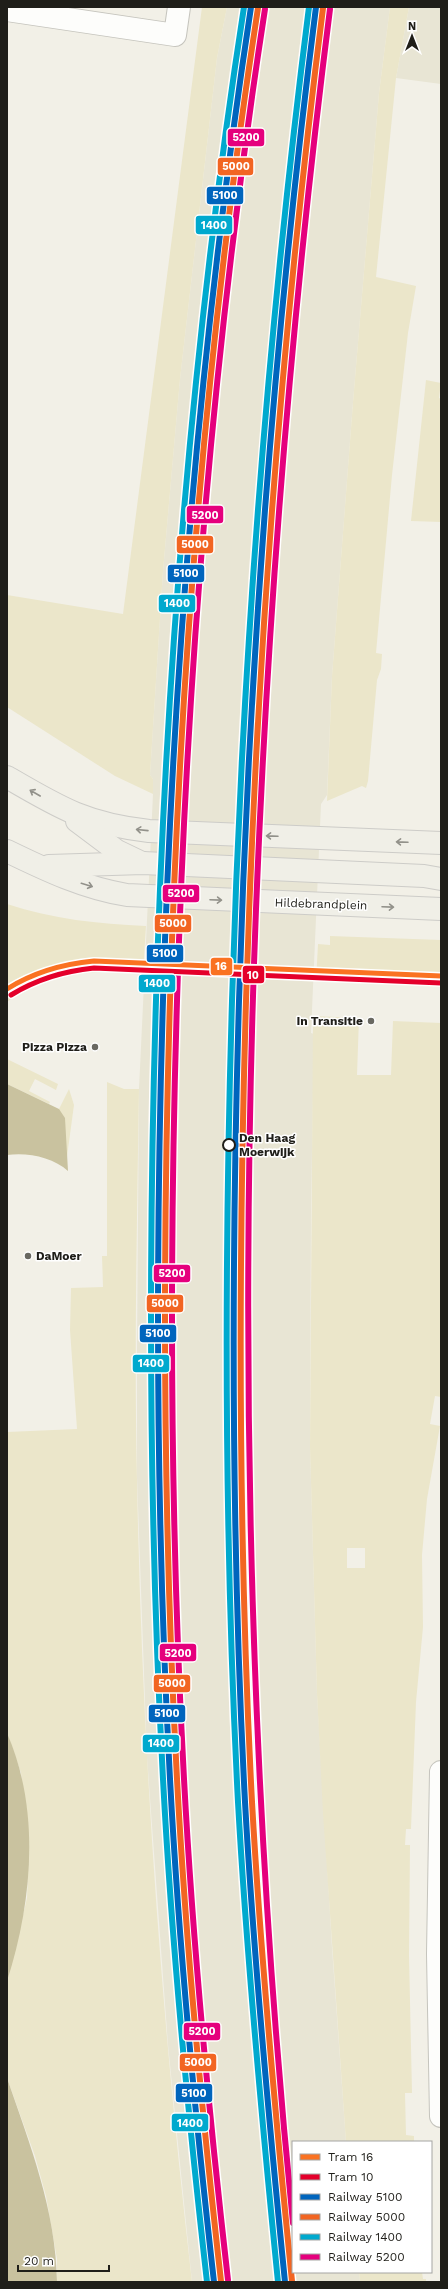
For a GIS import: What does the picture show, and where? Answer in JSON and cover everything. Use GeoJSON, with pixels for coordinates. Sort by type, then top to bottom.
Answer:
{"type":"FeatureCollection","features":[{"type":"Feature","properties":{"kind":"main road","name":"Hildebrandplein"},"geometry":{"type":"LineString","coordinates":[[7,777],[62,809],[117,851],[143,863]]}},
{"type":"Feature","properties":{"kind":"main road","name":"Hildebrandplein"},"geometry":{"type":"LineString","coordinates":[[62,809],[99,823],[149,830],[441,843]]}},
{"type":"Feature","properties":{"kind":"main road","name":"Hildebrandplein"},"geometry":{"type":"LineString","coordinates":[[7,852],[83,884],[140,897],[441,909]]}},
{"type":"Feature","properties":{"kind":"main road","name":"Hildebrandplein"},"geometry":{"type":"LineString","coordinates":[[38,865],[66,867],[143,863],[435,877]]}},
{"type":"Feature","properties":{"kind":"street"},"geometry":{"type":"LineString","coordinates":[[7,10],[175,35],[179,7]]}},
{"type":"Feature","properties":{"kind":"street"},"geometry":{"type":"LineString","coordinates":[[441,1772],[438,1954],[441,2116]]}},
{"type":"Feature","properties":{"kind":"shaded area"},"geometry":{"type":"Polygon","coordinates":[[[202,7],[227,7],[217,58],[180,379],[163,571],[150,775],[153,779],[153,794],[115,776],[7,707],[7,595],[123,614],[202,7]]]}},
{"type":"Feature","properties":{"kind":"shaded area"},"geometry":{"type":"Polygon","coordinates":[[[227,7],[390,7],[379,93],[353,402],[332,676],[327,795],[321,804],[311,1033],[314,1034],[311,1208],[310,1447],[317,1694],[332,1948],[346,2141],[292,2141],[292,2273],[359,2273],[360,2282],[192,2282],[168,2045],[147,1757],[137,1478],[137,1348],[139,1089],[153,794],[153,779],[150,775],[163,571],[180,379],[217,58],[227,7]]]}},
{"type":"Feature","properties":{"kind":"shaded area"},"geometry":{"type":"Polygon","coordinates":[[[390,7],[409,7],[396,78],[376,277],[416,286],[408,333],[392,475],[376,653],[382,654],[381,669],[377,680],[368,781],[366,788],[362,786],[327,801],[332,676],[353,402],[379,93],[390,7]]]}},
{"type":"Feature","properties":{"kind":"shaded area"},"geometry":{"type":"Polygon","coordinates":[[[409,7],[441,7],[441,84],[396,78],[409,7]]]}},
{"type":"Feature","properties":{"kind":"shaded area"},"geometry":{"type":"Polygon","coordinates":[[[426,380],[441,383],[439,398],[441,399],[441,522],[411,521],[426,380]]]}},
{"type":"Feature","properties":{"kind":"shaded area"},"geometry":{"type":"Polygon","coordinates":[[[7,904],[76,920],[146,926],[143,973],[89,973],[55,978],[23,992],[7,1002],[7,904]]]}},
{"type":"Feature","properties":{"kind":"shaded area"},"geometry":{"type":"Polygon","coordinates":[[[330,936],[441,940],[441,987],[316,981],[318,944],[330,945],[330,936]]]}},
{"type":"Feature","properties":{"kind":"shaded area"},"geometry":{"type":"Polygon","coordinates":[[[313,1016],[359,1018],[357,1075],[391,1075],[393,1021],[441,1023],[441,1397],[435,1396],[430,1424],[440,1426],[427,1499],[422,1555],[423,1627],[416,1702],[411,1829],[406,1829],[405,1845],[410,1845],[409,1955],[412,2093],[405,2093],[406,2135],[414,2136],[414,2141],[346,2141],[323,1814],[317,1694],[310,1447],[313,1016]],[[347,1548],[347,1568],[365,1568],[365,1548],[347,1548]]]}},
{"type":"Feature","properties":{"kind":"shaded area"},"geometry":{"type":"Polygon","coordinates":[[[7,1059],[58,1084],[56,1090],[35,1079],[29,1091],[50,1102],[49,1104],[7,1084],[7,1059]]]}},
{"type":"Feature","properties":{"kind":"shaded area"},"geometry":{"type":"Polygon","coordinates":[[[107,1082],[124,1089],[139,1089],[136,1382],[137,1480],[143,1681],[148,1781],[162,1982],[192,2282],[57,2282],[57,2259],[46,2196],[35,2156],[7,2078],[7,1981],[27,1898],[29,1847],[21,1773],[7,1733],[7,1432],[77,1429],[70,1330],[71,1288],[103,1287],[102,1256],[107,1256],[107,1082]]]}},
{"type":"Feature","properties":{"kind":"shaded area"},"geometry":{"type":"Polygon","coordinates":[[[7,1084],[59,1109],[65,1118],[68,1171],[55,1162],[47,1159],[23,1154],[7,1155],[7,1084]]]}},
{"type":"Feature","properties":{"kind":"shaded area"},"geometry":{"type":"Polygon","coordinates":[[[69,1089],[74,1105],[66,1164],[59,1109],[69,1089]]]}},
{"type":"Feature","properties":{"kind":"shaded area"},"geometry":{"type":"Polygon","coordinates":[[[7,1733],[18,1763],[25,1794],[29,1825],[29,1857],[27,1889],[22,1920],[16,1951],[7,1981],[7,1733]]]}},
{"type":"Feature","properties":{"kind":"shaded area"},"geometry":{"type":"Polygon","coordinates":[[[7,2078],[33,2153],[47,2203],[56,2255],[57,2282],[7,2282],[7,2078]]]}},
{"type":"Feature","properties":{"kind":"shaded area"},"geometry":{"type":"Polygon","coordinates":[[[359,2273],[422,2273],[423,2279],[426,2279],[426,2282],[360,2282],[359,2273]]]}},
{"type":"Feature","properties":{"kind":"tram line","name":"16"},"geometry":{"type":"LineString","coordinates":[[7,989],[38,973],[71,964],[94,961],[441,976]]}},
{"type":"Feature","properties":{"kind":"tram line","name":"10"},"geometry":{"type":"LineString","coordinates":[[11,995],[41,980],[72,971],[94,968],[441,983]]}},
{"type":"Feature","properties":{"kind":"rail line","name":"1400"},"geometry":{"type":"LineString","coordinates":[[207,2282],[181,2031],[171,1905],[158,1682],[151,1390],[153,1097],[167,751],[185,502],[196,378],[210,254],[244,7]]}},
{"type":"Feature","properties":{"kind":"rail line","name":"5100"},"geometry":{"type":"LineString","coordinates":[[214,2282],[188,2031],[178,1905],[165,1682],[158,1390],[160,1097],[174,751],[192,502],[218,254],[233,130],[251,7]]}},
{"type":"Feature","properties":{"kind":"rail line","name":"1400"},"geometry":{"type":"LineString","coordinates":[[278,2282],[255,2042],[238,1802],[233,1702],[227,1402],[229,1101],[236,876],[242,752],[258,503],[281,255],[309,7]]}},
{"type":"Feature","properties":{"kind":"rail line","name":"5100"},"geometry":{"type":"LineString","coordinates":[[285,2282],[262,2042],[245,1802],[240,1702],[234,1402],[236,1101],[243,876],[249,752],[266,503],[288,255],[316,7]]}},
{"type":"Feature","properties":{"kind":"rail line","name":"5000"},"geometry":{"type":"LineString","coordinates":[[221,2281],[195,2030],[185,1905],[172,1682],[165,1390],[167,1097],[181,751],[199,503],[210,379],[224,255],[258,8]]}},
{"type":"Feature","properties":{"kind":"rail line","name":"5000"},"geometry":{"type":"LineString","coordinates":[[292,2281],[269,2042],[252,1802],[247,1702],[241,1402],[243,1101],[250,877],[256,752],[272,504],[295,256],[323,8]]}},
{"type":"Feature","properties":{"kind":"rail line","name":"5200"},"geometry":{"type":"LineString","coordinates":[[228,2280],[202,2030],[192,1905],[179,1682],[172,1390],[174,1098],[188,752],[206,504],[217,380],[231,256],[265,9]]}},
{"type":"Feature","properties":{"kind":"rail line","name":"5200"},"geometry":{"type":"LineString","coordinates":[[292,2212],[278,2059],[266,1894],[257,1730],[252,1566],[248,1238],[256,909],[267,683],[283,458],[293,346],[316,121],[330,9]]}},
{"type":"Feature","properties":{"kind":"place","name":"In Transitie"},"geometry":{"type":"Point","coordinates":[371,1021]}},
{"type":"Feature","properties":{"kind":"place","name":"Pizza Pizza"},"geometry":{"type":"Point","coordinates":[95,1047]}},
{"type":"Feature","properties":{"kind":"place","name":"Den Haag Moerwijk"},"geometry":{"type":"Point","coordinates":[229,1145]}},
{"type":"Feature","properties":{"kind":"place","name":"DaMoer"},"geometry":{"type":"Point","coordinates":[28,1256]}}]}
